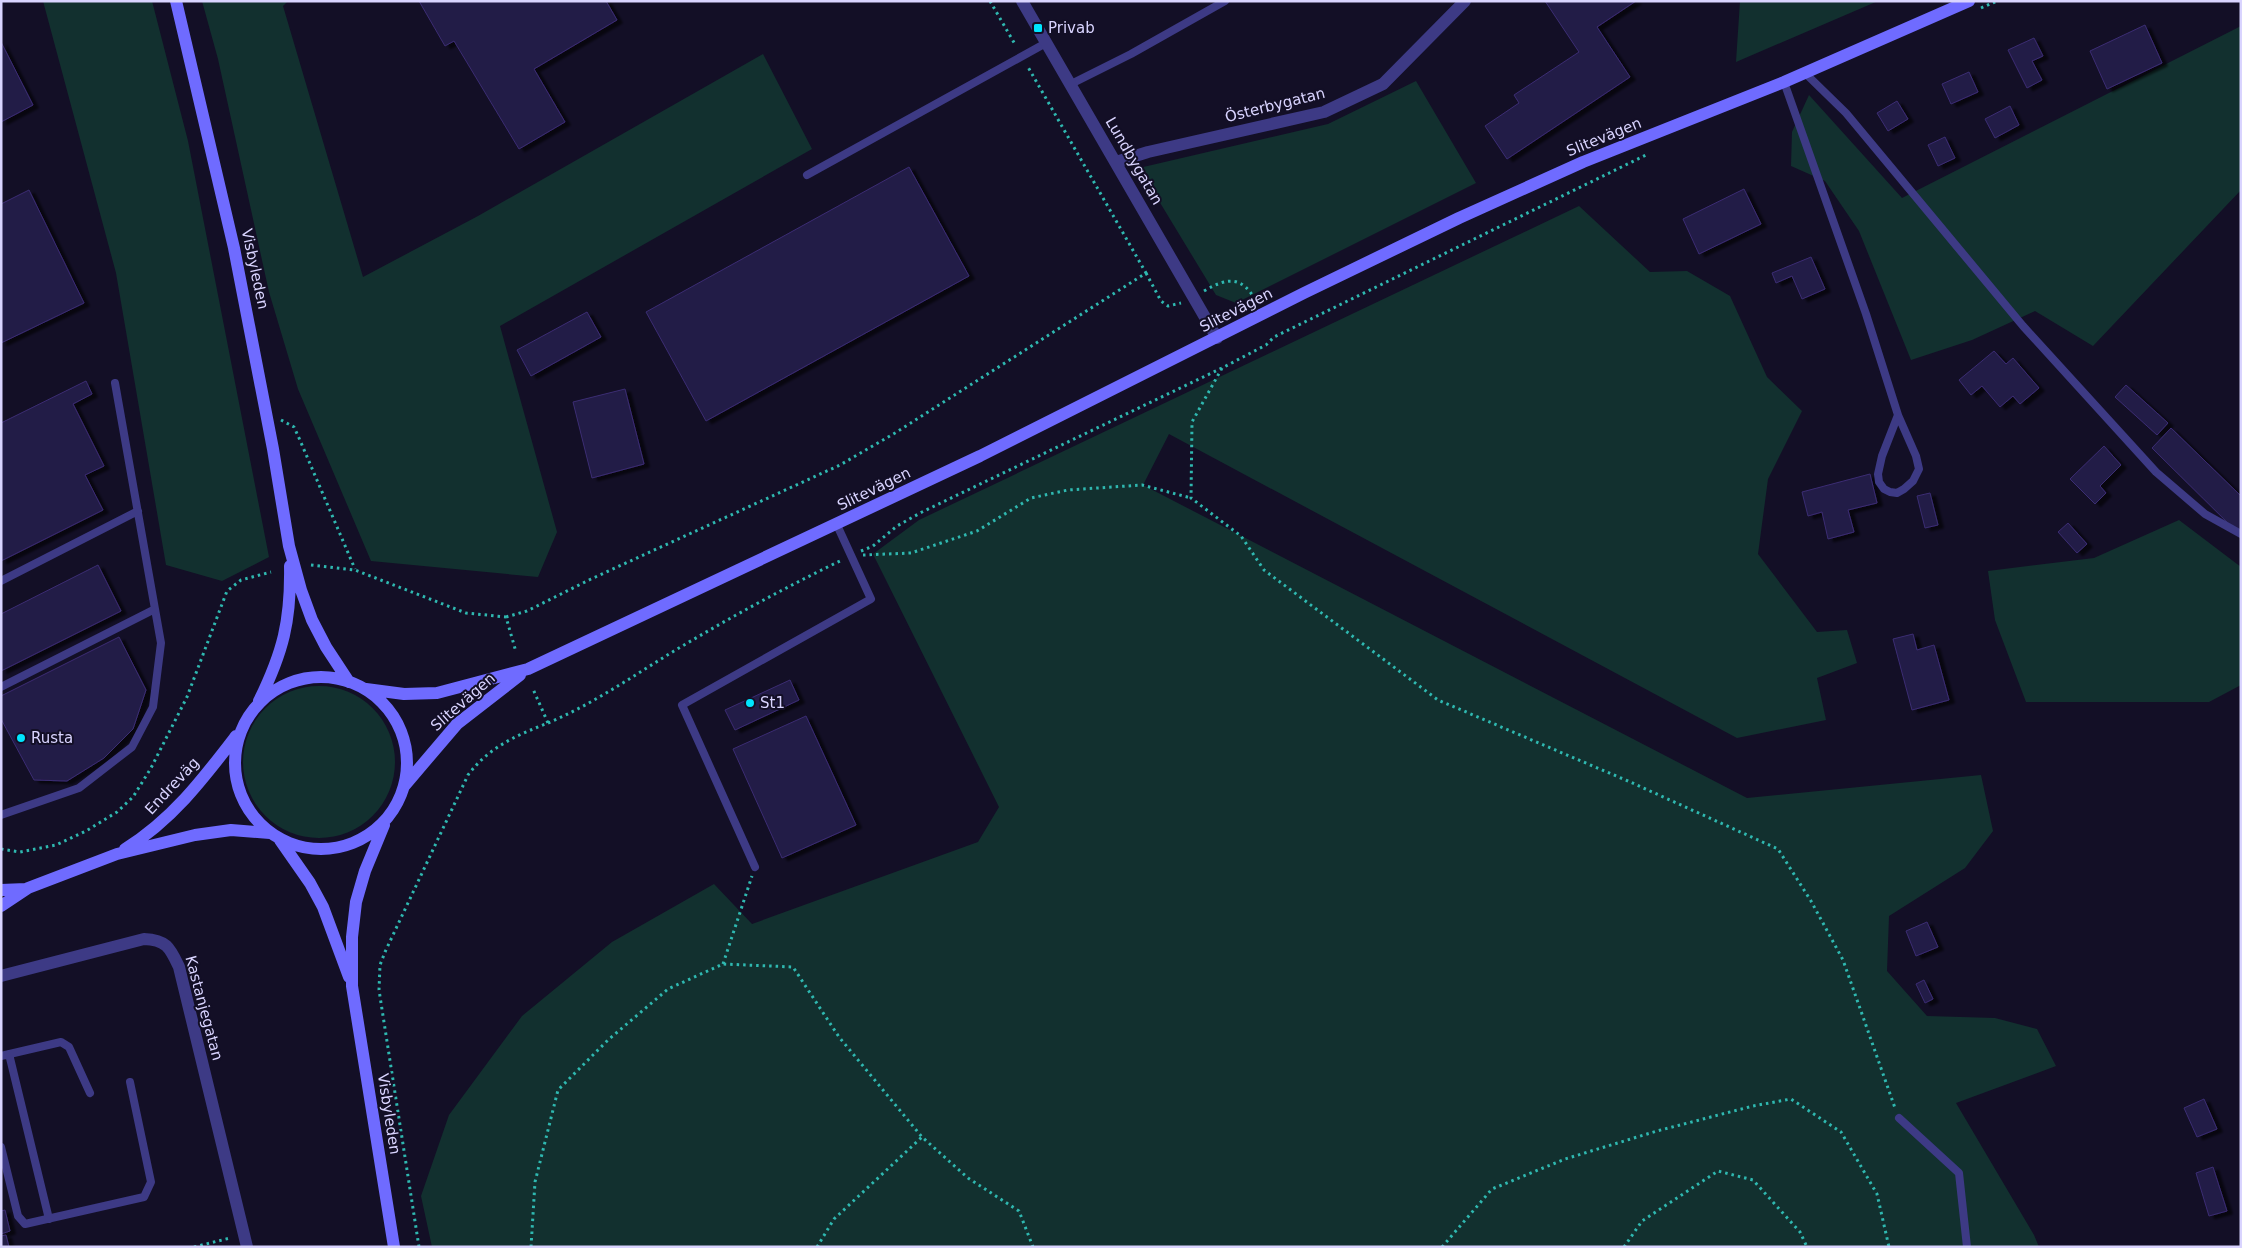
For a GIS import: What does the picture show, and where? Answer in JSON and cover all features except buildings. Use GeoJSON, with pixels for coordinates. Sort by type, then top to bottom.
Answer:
{"type":"FeatureCollection","features":[{"type":"Feature","properties":{"kind":"main road","name":"Visbyleden"},"geometry":{"type":"LineString","coordinates":[[176,1],[234,248],[268,417],[289,546],[301,590],[312,620],[326,647],[349,682]]}},
{"type":"Feature","properties":{"kind":"main road","name":"Slitevägen"},"geometry":{"type":"LineString","coordinates":[[404,786],[457,724],[488,698],[528,670],[837,525],[1330,281],[1574,166],[1974,5]]}},
{"type":"Feature","properties":{"kind":"main road","name":"Visbyleden"},"geometry":{"type":"LineString","coordinates":[[256,706],[277,659],[286,629],[290,594],[289,546]]}},
{"type":"Feature","properties":{"kind":"main road","name":"Slitevägen"},"geometry":{"type":"LineString","coordinates":[[366,689],[404,694],[438,693],[528,670]]}},
{"type":"Feature","properties":{"kind":"main road"},"geometry":{"type":"LineString","coordinates":[[322,677],[349,682],[366,689],[387,707],[401,731],[407,758],[404,786],[397,804],[386,820],[363,838],[336,848],[306,848],[274,836],[250,813],[238,786],[235,758],[241,729],[256,706],[278,688],[304,678],[322,677]]}},
{"type":"Feature","properties":{"kind":"main road","name":"Endreväg"},"geometry":{"type":"LineString","coordinates":[[117,854],[148,835],[177,809],[241,729]]}},
{"type":"Feature","properties":{"kind":"main road","name":"Visbyleden"},"geometry":{"type":"LineString","coordinates":[[386,820],[365,871],[356,902],[352,937],[352,986],[394,1247]]}},
{"type":"Feature","properties":{"kind":"main road","name":"Endreväg"},"geometry":{"type":"LineString","coordinates":[[1,906],[28,888],[117,854],[195,835],[231,830],[274,836]]}},
{"type":"Feature","properties":{"kind":"main road","name":"Visbyleden"},"geometry":{"type":"LineString","coordinates":[[274,836],[310,883],[323,907],[352,986]]}},
{"type":"Feature","properties":{"kind":"main road","name":"Endreväg"},"geometry":{"type":"LineString","coordinates":[[1,890],[28,888]]}},
{"type":"Feature","properties":{"kind":"street","name":"Lundbygatan"},"geometry":{"type":"LineString","coordinates":[[1022,1],[1216,338]]}},
{"type":"Feature","properties":{"kind":"street","name":"Österbygatan"},"geometry":{"type":"LineString","coordinates":[[1116,162],[1148,152],[1324,112],[1383,84],[1465,1]]}},
{"type":"Feature","properties":{"kind":"street","name":"Kastanjegatan"},"geometry":{"type":"LineString","coordinates":[[1,976],[144,940],[156,940],[164,943],[172,952],[179,967],[245,1241]]}},
{"type":"Feature","properties":{"kind":"lane"},"geometry":{"type":"LineString","coordinates":[[1071,84],[1131,54],[1225,1]]}},
{"type":"Feature","properties":{"kind":"lane"},"geometry":{"type":"LineString","coordinates":[[807,175],[1046,43]]}},
{"type":"Feature","properties":{"kind":"lane"},"geometry":{"type":"LineString","coordinates":[[1805,73],[1846,113],[1980,276],[2080,391],[2137,452],[2156,472],[2205,514],[2241,534]]}},
{"type":"Feature","properties":{"kind":"lane"},"geometry":{"type":"LineString","coordinates":[[1784,82],[1856,287],[1898,414],[1916,456],[1919,469],[1913,481],[1904,489],[1890,492],[1884,489],[1879,482],[1878,474],[1882,456],[1898,414]]}},
{"type":"Feature","properties":{"kind":"lane"},"geometry":{"type":"LineString","coordinates":[[1,815],[79,788],[132,748],[152,707],[161,643],[114,384]]}},
{"type":"Feature","properties":{"kind":"lane"},"geometry":{"type":"LineString","coordinates":[[1,581],[138,511]]}},
{"type":"Feature","properties":{"kind":"lane"},"geometry":{"type":"LineString","coordinates":[[755,867],[682,705],[871,599],[837,525]]}},
{"type":"Feature","properties":{"kind":"lane"},"geometry":{"type":"LineString","coordinates":[[1,687],[155,608]]}},
{"type":"Feature","properties":{"kind":"lane"},"geometry":{"type":"LineString","coordinates":[[49,1219],[5,1055],[61,1042],[69,1047],[90,1093]]}},
{"type":"Feature","properties":{"kind":"lane"},"geometry":{"type":"LineString","coordinates":[[1,1147],[18,1216],[25,1224],[144,1197],[151,1182],[130,1082]]}},
{"type":"Feature","properties":{"kind":"lane"},"geometry":{"type":"LineString","coordinates":[[1899,1118],[1959,1173],[1967,1247]]}},
{"type":"Feature","properties":{"kind":"path"},"geometry":{"type":"LineString","coordinates":[[311,565],[355,570],[466,613],[506,617],[527,611],[590,579],[840,465],[895,433],[1146,273],[990,1]]}},
{"type":"Feature","properties":{"kind":"path"},"geometry":{"type":"LineString","coordinates":[[1974,5],[1997,1]]}},
{"type":"Feature","properties":{"kind":"path"},"geometry":{"type":"LineString","coordinates":[[419,1247],[379,990],[380,965],[393,932],[468,775],[485,755],[515,736],[576,711],[763,599],[873,546],[897,526],[922,512],[1222,368],[1266,345],[1274,337],[1650,153]]}},
{"type":"Feature","properties":{"kind":"path"},"geometry":{"type":"LineString","coordinates":[[1191,498],[1192,422],[1222,368]]}},
{"type":"Feature","properties":{"kind":"path"},"geometry":{"type":"LineString","coordinates":[[268,417],[286,422],[294,427],[355,570]]}},
{"type":"Feature","properties":{"kind":"path"},"geometry":{"type":"LineString","coordinates":[[852,555],[910,553],[977,531],[1031,498],[1068,490],[1142,485],[1191,498],[1241,536],[1264,570],[1438,700],[1628,781],[1778,849],[1811,901],[1843,960],[1899,1118]]}},
{"type":"Feature","properties":{"kind":"path"},"geometry":{"type":"LineString","coordinates":[[506,617],[516,652]]}},
{"type":"Feature","properties":{"kind":"path"},"geometry":{"type":"LineString","coordinates":[[533,689],[548,723]]}},
{"type":"Feature","properties":{"kind":"path"},"geometry":{"type":"LineString","coordinates":[[723,964],[755,867]]}},
{"type":"Feature","properties":{"kind":"path"},"geometry":{"type":"LineString","coordinates":[[531,1247],[535,1182],[558,1090],[608,1040],[668,989],[723,964],[793,966],[839,1037],[922,1137],[968,1178],[1019,1211],[1033,1247]]}},
{"type":"Feature","properties":{"kind":"path"},"geometry":{"type":"LineString","coordinates":[[1442,1247],[1492,1190],[1564,1159],[1657,1131],[1754,1106],[1791,1099],[1842,1132],[1877,1194],[1889,1247]]}},
{"type":"Feature","properties":{"kind":"path"},"geometry":{"type":"LineString","coordinates":[[817,1247],[834,1219],[922,1137]]}},
{"type":"Feature","properties":{"kind":"path"},"geometry":{"type":"LineString","coordinates":[[1624,1247],[1642,1221],[1718,1171],[1754,1180],[1800,1232],[1807,1247]]}},
{"type":"Feature","properties":{"kind":"path"},"geometry":{"type":"LineString","coordinates":[[194,1247],[245,1241]]}},
{"type":"Feature","properties":{"kind":"green space"},"geometry":{"type":"Polygon","coordinates":[[[43,1],[152,1],[188,141],[269,557],[222,581],[166,565],[116,273],[43,1]]]}},
{"type":"Feature","properties":{"kind":"green space"},"geometry":{"type":"Polygon","coordinates":[[[202,1],[288,1],[283,6],[363,277],[478,216],[763,54],[812,149],[500,326],[557,532],[538,577],[371,561],[298,389],[269,292],[218,59],[202,1]]]}},
{"type":"Feature","properties":{"kind":"green space"},"geometry":{"type":"Polygon","coordinates":[[[1740,1],[1878,1],[1736,62],[1740,1]]]}},
{"type":"Feature","properties":{"kind":"green space"},"geometry":{"type":"Polygon","coordinates":[[[2241,26],[2241,190],[2093,346],[2035,311],[1972,340],[1911,360],[1859,231],[1825,181],[1791,166],[1792,132],[1809,95],[1902,198],[2241,26]]]}},
{"type":"Feature","properties":{"kind":"green space"},"geometry":{"type":"Polygon","coordinates":[[[1416,81],[1476,183],[1236,303],[1216,295],[1139,168],[1328,124],[1416,81]]]}},
{"type":"Feature","properties":{"kind":"green space"},"geometry":{"type":"Polygon","coordinates":[[[1579,206],[1650,272],[1687,271],[1730,296],[1767,377],[1802,411],[1768,479],[1758,554],[1817,632],[1847,630],[1857,663],[1817,678],[1826,720],[1737,738],[1169,434],[1143,485],[1747,798],[1981,775],[1993,831],[1965,868],[1889,916],[1887,971],[1927,1016],[1995,1018],[2037,1029],[2056,1066],[1956,1103],[2034,1235],[2039,1247],[432,1247],[421,1196],[449,1115],[522,1016],[612,942],[714,884],[752,924],[978,842],[999,807],[873,554],[919,520],[1579,206]]]}},
{"type":"Feature","properties":{"kind":"green space"},"geometry":{"type":"Polygon","coordinates":[[[2179,520],[2241,567],[2241,685],[2209,702],[2026,702],[1995,620],[1988,571],[2094,558],[2179,520]]]}},
{"type":"Feature","properties":{"kind":"green space"},"geometry":{"type":"Polygon","coordinates":[[[319,686],[334,687],[348,692],[373,708],[389,733],[394,747],[394,777],[389,791],[373,816],[348,832],[334,837],[319,838],[304,837],[290,832],[265,816],[249,791],[244,777],[243,762],[244,747],[249,733],[265,708],[290,692],[304,687],[319,686]]]}},
{"type":"Feature","properties":{"kind":"place","name":"Privab"},"geometry":{"type":"Point","coordinates":[1038,28]}},
{"type":"Feature","properties":{"kind":"place","name":"St1"},"geometry":{"type":"Point","coordinates":[750,703]}},
{"type":"Feature","properties":{"kind":"place","name":"Rusta"},"geometry":{"type":"Point","coordinates":[21,738]}}]}
